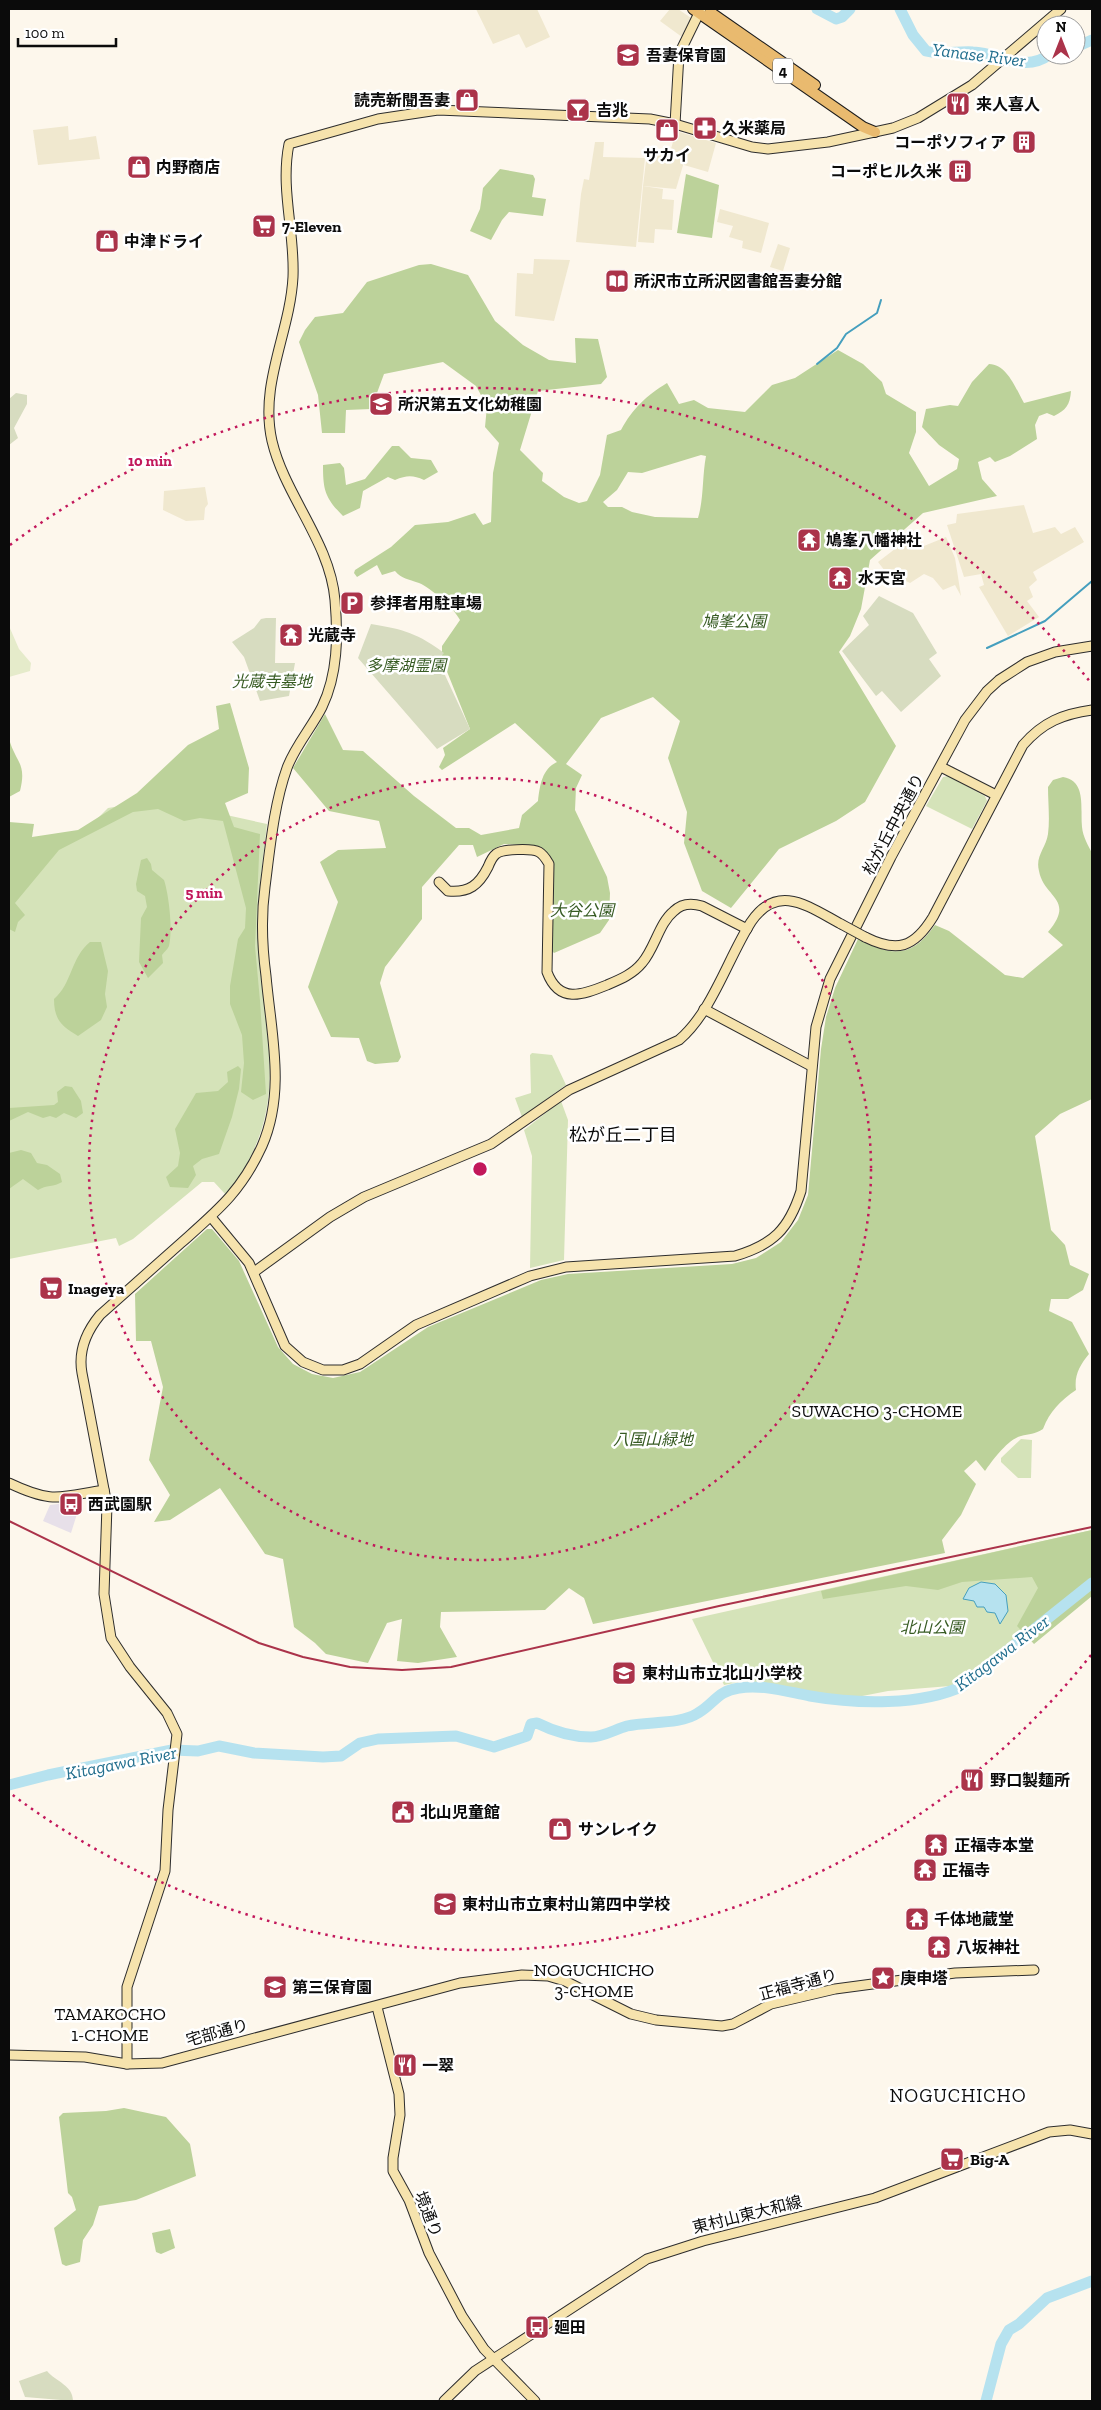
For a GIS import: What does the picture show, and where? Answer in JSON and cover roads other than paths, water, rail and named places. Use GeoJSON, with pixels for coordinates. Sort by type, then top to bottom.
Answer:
{"type":"FeatureCollection","features":[{"type":"Feature","properties":{"kind":"main road","name":"4"},"geometry":{"type":"LineString","coordinates":[[699,10],[863,127],[875,132]]}},
{"type":"Feature","properties":{"kind":"street"},"geometry":{"type":"LineString","coordinates":[[128,2064],[126,1992],[132,1969],[164,1877],[168,1810],[177,1751],[177,1734],[173,1722],[130,1667],[111,1638],[104,1594],[108,1517],[81,1368],[83,1345],[91,1327],[100,1315],[228,1202],[254,1163],[272,1113],[276,1065],[264,951],[265,888],[277,811],[288,766],[322,707],[333,678],[335,664],[335,604],[329,570],[279,462],[269,425],[268,398],[270,378],[289,306],[293,276],[285,179],[289,144],[378,119],[438,110],[627,117],[675,124],[752,147],[768,149],[828,142],[894,128],[918,118],[972,85],[1061,9]]}},
{"type":"Feature","properties":{"kind":"street"},"geometry":{"type":"LineString","coordinates":[[675,124],[679,54],[699,10]]}},
{"type":"Feature","properties":{"kind":"street","name":"松が丘中央通り"},"geometry":{"type":"LineString","coordinates":[[211,1218],[241,1251],[254,1272],[285,1346],[303,1362],[323,1370],[343,1370],[360,1364],[416,1325],[530,1276],[566,1267],[735,1256],[755,1250],[774,1239],[786,1226],[801,1192],[816,1027],[830,979],[941,767],[975,704],[999,680],[1027,662],[1041,656],[1092,646]]}},
{"type":"Feature","properties":{"kind":"street"},"geometry":{"type":"LineString","coordinates":[[254,1272],[330,1217],[358,1201],[491,1144],[569,1090],[670,1046],[686,1035],[704,1009],[747,929],[761,909],[775,901],[783,900],[800,903],[878,944],[896,946],[914,941],[921,935],[933,917],[1023,745],[1033,734],[1056,718],[1092,710]]}},
{"type":"Feature","properties":{"kind":"street"},"geometry":{"type":"LineString","coordinates":[[941,767],[996,795]]}},
{"type":"Feature","properties":{"kind":"street"},"geometry":{"type":"LineString","coordinates":[[439,882],[448,891],[460,892],[473,888],[482,880],[492,858],[504,850],[537,850],[544,856],[549,864],[547,972],[556,987],[568,994],[584,994],[628,976],[648,955],[670,914],[681,906],[694,903],[747,929]]}},
{"type":"Feature","properties":{"kind":"street"},"geometry":{"type":"LineString","coordinates":[[704,1009],[811,1066]]}},
{"type":"Feature","properties":{"kind":"street"},"geometry":{"type":"LineString","coordinates":[[9,1483],[36,1496],[52,1498],[104,1490]]}},
{"type":"Feature","properties":{"kind":"street","name":"正福寺通り"},"geometry":{"type":"LineString","coordinates":[[377,2007],[460,1983],[522,1975],[548,1976],[575,1985],[632,2014],[656,2020],[722,2026],[733,2024],[771,2004],[835,1989],[955,1973],[1034,1970]]}},
{"type":"Feature","properties":{"kind":"street","name":"宅部通り"},"geometry":{"type":"LineString","coordinates":[[9,2055],[34,2054],[85,2057],[128,2064],[172,2061],[275,2032],[377,2007]]}},
{"type":"Feature","properties":{"kind":"street","name":"境通り"},"geometry":{"type":"LineString","coordinates":[[377,2007],[399,2094],[400,2115],[393,2158],[393,2171],[410,2200],[428,2254],[476,2340],[535,2401]]}},
{"type":"Feature","properties":{"kind":"street","name":"東村山東大和線"},"geometry":{"type":"LineString","coordinates":[[444,2401],[466,2377],[654,2256],[703,2241],[875,2198],[1049,2132],[1070,2130],[1092,2134]]}},
{"type":"Feature","properties":{"kind":"water"},"geometry":{"type":"Polygon","coordinates":[[[981,1582],[995,1584],[1006,1595],[1008,1611],[1000,1624],[995,1613],[987,1612],[984,1607],[977,1607],[974,1601],[963,1599],[969,1588],[981,1582]]]}},
{"type":"Feature","properties":{"kind":"waterway","name":"Yanase River"},"geometry":{"type":"LineString","coordinates":[[817,9],[836,19],[842,17],[850,9]]}},
{"type":"Feature","properties":{"kind":"waterway","name":"Yanase River"},"geometry":{"type":"LineString","coordinates":[[900,9],[913,35],[926,51],[938,53],[983,53],[1012,61],[1036,61]]}},
{"type":"Feature","properties":{"kind":"waterway","name":"Yanase River"},"geometry":{"type":"LineString","coordinates":[[1086,43],[1092,40]]}},
{"type":"Feature","properties":{"kind":"waterway"},"geometry":{"type":"LineString","coordinates":[[817,364],[837,348],[846,334],[877,313],[881,300]]}},
{"type":"Feature","properties":{"kind":"waterway"},"geometry":{"type":"LineString","coordinates":[[987,648],[1045,621],[1092,581]]}},
{"type":"Feature","properties":{"kind":"waterway","name":"Kitagawa River"},"geometry":{"type":"LineString","coordinates":[[9,1785],[48,1775],[172,1750],[198,1751],[219,1746],[254,1753],[323,1757],[341,1756],[360,1743],[378,1739],[456,1736],[494,1747],[527,1736],[531,1724],[537,1723],[570,1735],[596,1737],[635,1724],[673,1721],[691,1717],[726,1692],[748,1687],[766,1688],[847,1701],[868,1702],[928,1697],[963,1686],[1092,1583]]}},
{"type":"Feature","properties":{"kind":"waterway"},"geometry":{"type":"LineString","coordinates":[[986,2401],[1001,2344],[1009,2330],[1019,2324],[1047,2298],[1092,2281]]}},
{"type":"Feature","properties":{"kind":"railway"},"geometry":{"type":"LineString","coordinates":[[9,1521],[259,1643],[303,1657],[350,1667],[402,1670],[451,1667],[719,1606],[1092,1527]]}},
{"type":"Feature","properties":{"kind":"place","name":"吾妻保育園"},"geometry":{"type":"Point","coordinates":[628,55]}},
{"type":"Feature","properties":{"kind":"place","name":"読売新聞吾妻"},"geometry":{"type":"Point","coordinates":[467,100]}},
{"type":"Feature","properties":{"kind":"place","name":"来人喜人"},"geometry":{"type":"Point","coordinates":[958,104]}},
{"type":"Feature","properties":{"kind":"place","name":"吉兆"},"geometry":{"type":"Point","coordinates":[578,110]}},
{"type":"Feature","properties":{"kind":"place","name":"久米薬局"},"geometry":{"type":"Point","coordinates":[705,128]}},
{"type":"Feature","properties":{"kind":"place","name":"サカイ"},"geometry":{"type":"Point","coordinates":[667,130]}},
{"type":"Feature","properties":{"kind":"place","name":"コーポソフィア"},"geometry":{"type":"Point","coordinates":[1024,142]}},
{"type":"Feature","properties":{"kind":"place","name":"内野商店"},"geometry":{"type":"Point","coordinates":[139,167]}},
{"type":"Feature","properties":{"kind":"place","name":"コーポヒル久米"},"geometry":{"type":"Point","coordinates":[960,171]}},
{"type":"Feature","properties":{"kind":"place","name":"7-Eleven"},"geometry":{"type":"Point","coordinates":[264,226]}},
{"type":"Feature","properties":{"kind":"place","name":"中津ドライ"},"geometry":{"type":"Point","coordinates":[107,241]}},
{"type":"Feature","properties":{"kind":"place","name":"所沢市立所沢図書館吾妻分館"},"geometry":{"type":"Point","coordinates":[617,281]}},
{"type":"Feature","properties":{"kind":"place","name":"所沢第五文化幼稚園"},"geometry":{"type":"Point","coordinates":[381,404]}},
{"type":"Feature","properties":{"kind":"place","name":"鳩峯八幡神社"},"geometry":{"type":"Point","coordinates":[809,540]}},
{"type":"Feature","properties":{"kind":"place","name":"水天宮"},"geometry":{"type":"Point","coordinates":[840,578]}},
{"type":"Feature","properties":{"kind":"place","name":"参拝者用駐車場"},"geometry":{"type":"Point","coordinates":[352,603]}},
{"type":"Feature","properties":{"kind":"place","name":"光蔵寺"},"geometry":{"type":"Point","coordinates":[291,635]}},
{"type":"Feature","properties":{"kind":"place","name":"Inageya"},"geometry":{"type":"Point","coordinates":[51,1288]}},
{"type":"Feature","properties":{"kind":"place","name":"西武園駅"},"geometry":{"type":"Point","coordinates":[71,1504]}},
{"type":"Feature","properties":{"kind":"place","name":"東村山市立北山小学校"},"geometry":{"type":"Point","coordinates":[624,1673]}},
{"type":"Feature","properties":{"kind":"place","name":"野口製麺所"},"geometry":{"type":"Point","coordinates":[972,1780]}},
{"type":"Feature","properties":{"kind":"place","name":"北山児童館"},"geometry":{"type":"Point","coordinates":[403,1812]}},
{"type":"Feature","properties":{"kind":"place","name":"サンレイク"},"geometry":{"type":"Point","coordinates":[560,1829]}},
{"type":"Feature","properties":{"kind":"place","name":"正福寺本堂"},"geometry":{"type":"Point","coordinates":[936,1845]}},
{"type":"Feature","properties":{"kind":"place","name":"正福寺"},"geometry":{"type":"Point","coordinates":[925,1870]}},
{"type":"Feature","properties":{"kind":"place","name":"東村山市立東村山第四中学校"},"geometry":{"type":"Point","coordinates":[445,1904]}},
{"type":"Feature","properties":{"kind":"place","name":"千体地蔵堂"},"geometry":{"type":"Point","coordinates":[917,1919]}},
{"type":"Feature","properties":{"kind":"place","name":"八坂神社"},"geometry":{"type":"Point","coordinates":[939,1947]}},
{"type":"Feature","properties":{"kind":"place","name":"庚申塔"},"geometry":{"type":"Point","coordinates":[883,1978]}},
{"type":"Feature","properties":{"kind":"place","name":"第三保育園"},"geometry":{"type":"Point","coordinates":[275,1987]}},
{"type":"Feature","properties":{"kind":"place","name":"一翠"},"geometry":{"type":"Point","coordinates":[405,2065]}},
{"type":"Feature","properties":{"kind":"place","name":"Big-A"},"geometry":{"type":"Point","coordinates":[952,2159]}},
{"type":"Feature","properties":{"kind":"place","name":"廻田"},"geometry":{"type":"Point","coordinates":[537,2327]}},
{"type":"Feature","properties":{"kind":"district","name":"松が丘二丁目"},"geometry":{"type":"Point","coordinates":[623,1135]}},
{"type":"Feature","properties":{"kind":"district","name":"SUWACHO 3-CHOME"},"geometry":{"type":"Point","coordinates":[877,1411]}},
{"type":"Feature","properties":{"kind":"district","name":"NOGUCHICHO 3-CHOME"},"geometry":{"type":"Point","coordinates":[594,1980]}},
{"type":"Feature","properties":{"kind":"district","name":"TAMAKOCHO 1-CHOME"},"geometry":{"type":"Point","coordinates":[110,2024]}},
{"type":"Feature","properties":{"kind":"district","name":"NOGUCHICHO"},"geometry":{"type":"Point","coordinates":[958,2095]}},
{"type":"Feature","properties":{"kind":"park label","name":"鳩峯公園"},"geometry":{"type":"Point","coordinates":[734,621]}},
{"type":"Feature","properties":{"kind":"park label","name":"多摩湖霊園"},"geometry":{"type":"Point","coordinates":[406,665]}},
{"type":"Feature","properties":{"kind":"park label","name":"光蔵寺墓地"},"geometry":{"type":"Point","coordinates":[272,681]}},
{"type":"Feature","properties":{"kind":"park label","name":"大谷公園"},"geometry":{"type":"Point","coordinates":[582,910]}},
{"type":"Feature","properties":{"kind":"park label","name":"八国山緑地"},"geometry":{"type":"Point","coordinates":[653,1439]}},
{"type":"Feature","properties":{"kind":"park label","name":"北山公園"},"geometry":{"type":"Point","coordinates":[932,1627]}}]}
